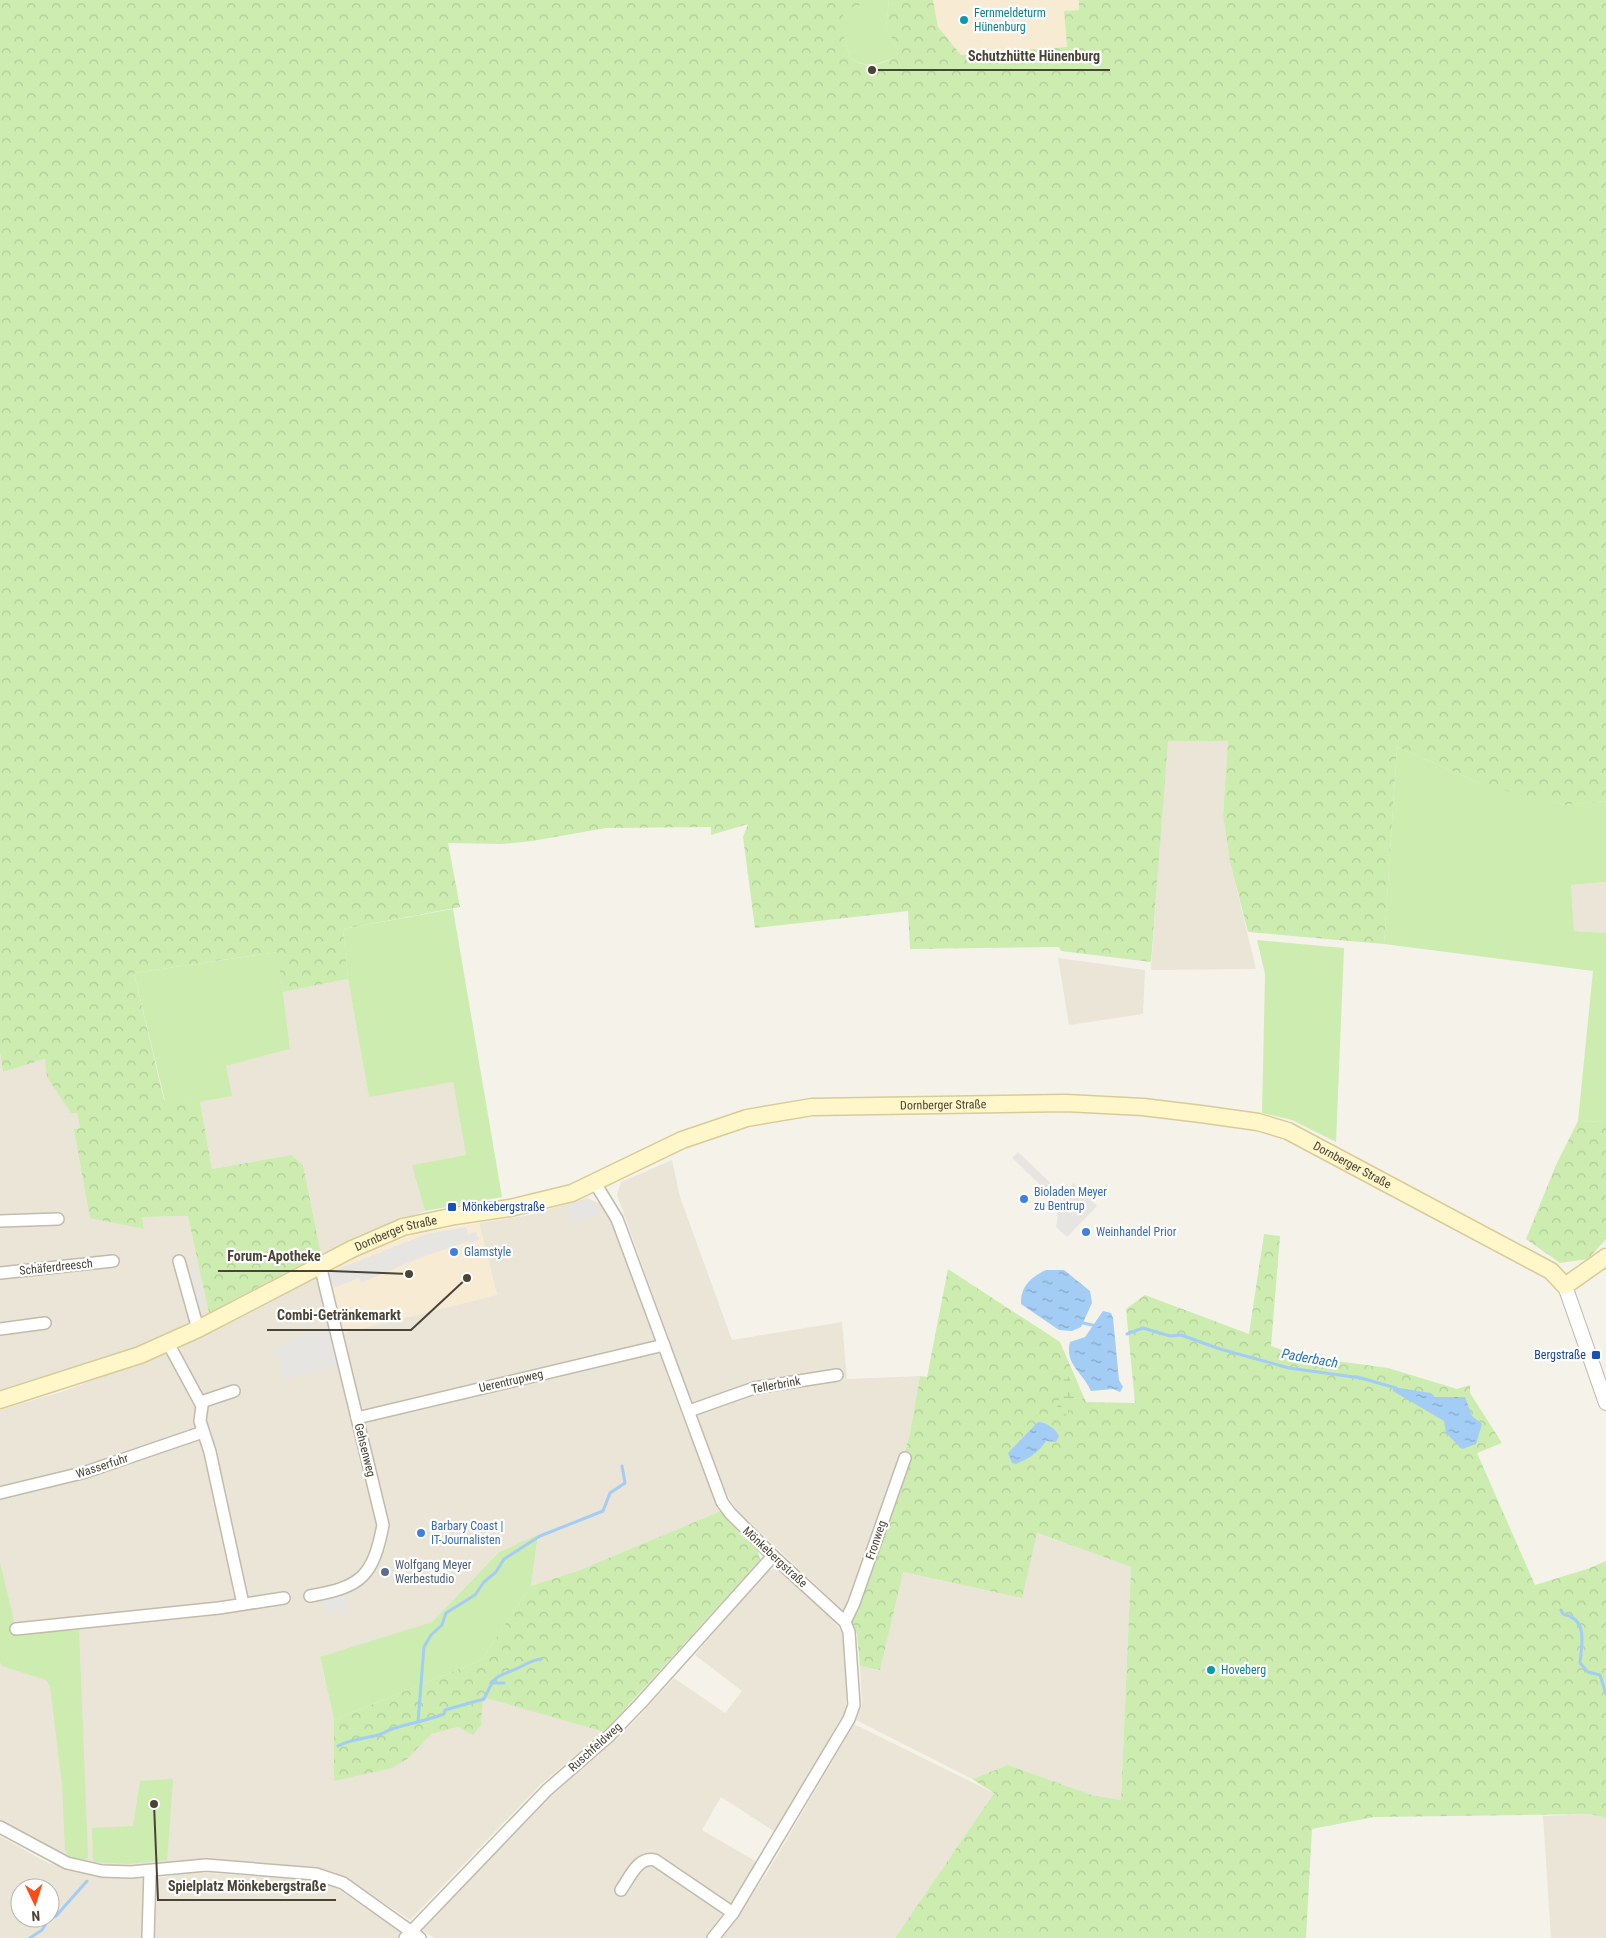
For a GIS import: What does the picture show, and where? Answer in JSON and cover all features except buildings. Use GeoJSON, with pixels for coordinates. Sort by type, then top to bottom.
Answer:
{"type":"FeatureCollection","features":[{"type":"Feature","properties":{"kind":"main road","name":"Dornberger Straße"},"geometry":{"type":"LineString","coordinates":[[0,1400],[78,1377],[168,1343],[320,1265],[410,1225],[519,1206],[572,1193],[682,1140],[718,1126],[785,1110],[812,1107],[968,1103],[1066,1103],[1143,1107],[1258,1122],[1288,1131],[1552,1271],[1565,1286]]}},
{"type":"Feature","properties":{"kind":"main road"},"geometry":{"type":"LineString","coordinates":[[1565,1286],[1606,1257]]}},
{"type":"Feature","properties":{"kind":"street","name":"Mönkebergstraße"},"geometry":{"type":"LineString","coordinates":[[595,1183],[617,1219],[722,1502],[730,1513],[772,1556],[845,1622]]}},
{"type":"Feature","properties":{"kind":"street"},"geometry":{"type":"LineString","coordinates":[[0,1222],[58,1219]]}},
{"type":"Feature","properties":{"kind":"street","name":"Schäferdreesch"},"geometry":{"type":"LineString","coordinates":[[0,1273],[113,1261]]}},
{"type":"Feature","properties":{"kind":"street"},"geometry":{"type":"LineString","coordinates":[[179,1261],[198,1329]]}},
{"type":"Feature","properties":{"kind":"street","name":"Gehsenweg"},"geometry":{"type":"LineString","coordinates":[[310,1596],[345,1588],[359,1581],[373,1562],[378,1550],[382,1525],[380,1510],[320,1265]]}},
{"type":"Feature","properties":{"kind":"street","name":"Dornberger Straße"},"geometry":{"type":"LineString","coordinates":[[1565,1286],[1606,1403]]}},
{"type":"Feature","properties":{"kind":"street"},"geometry":{"type":"LineString","coordinates":[[0,1329],[45,1323]]}},
{"type":"Feature","properties":{"kind":"street"},"geometry":{"type":"LineString","coordinates":[[168,1343],[201,1402],[200,1421],[210,1452],[243,1604]]}},
{"type":"Feature","properties":{"kind":"street","name":"Uerentrupweg"},"geometry":{"type":"LineString","coordinates":[[357,1418],[664,1345]]}},
{"type":"Feature","properties":{"kind":"street","name":"Tellerbrink"},"geometry":{"type":"LineString","coordinates":[[689,1412],[754,1388],[837,1375]]}},
{"type":"Feature","properties":{"kind":"street"},"geometry":{"type":"LineString","coordinates":[[201,1402],[234,1391]]}},
{"type":"Feature","properties":{"kind":"street","name":"Wasserfuhr"},"geometry":{"type":"LineString","coordinates":[[0,1493],[86,1472],[203,1432]]}},
{"type":"Feature","properties":{"kind":"street","name":"Fronweg"},"geometry":{"type":"LineString","coordinates":[[845,1622],[854,1603],[905,1458]]}},
{"type":"Feature","properties":{"kind":"street","name":"Ruschfeldweg"},"geometry":{"type":"LineString","coordinates":[[407,1934],[547,1790],[609,1736],[772,1556]]}},
{"type":"Feature","properties":{"kind":"street"},"geometry":{"type":"LineString","coordinates":[[16,1629],[284,1598]]}},
{"type":"Feature","properties":{"kind":"street"},"geometry":{"type":"LineString","coordinates":[[713,1938],[733,1913],[850,1719],[854,1705],[850,1632],[845,1622]]}},
{"type":"Feature","properties":{"kind":"street"},"geometry":{"type":"LineString","coordinates":[[0,1827],[66,1863],[102,1871],[150,1871],[218,1865],[316,1874],[343,1883],[407,1934],[420,1938]]}},
{"type":"Feature","properties":{"kind":"street"},"geometry":{"type":"LineString","coordinates":[[621,1890],[641,1861],[647,1858],[655,1860],[733,1913]]}},
{"type":"Feature","properties":{"kind":"street"},"geometry":{"type":"LineString","coordinates":[[148,1938],[150,1871]]}},
{"type":"Feature","properties":{"kind":"shaded area"},"geometry":{"type":"Polygon","coordinates":[[[933,0],[1079,0],[1079,10],[1064,11],[1067,47],[960,55],[938,27],[933,0]]]}},
{"type":"Feature","properties":{"kind":"shaded area"},"geometry":{"type":"Polygon","coordinates":[[[1167,741],[1228,741],[1223,815],[1230,862],[1256,969],[1151,970],[1167,741]]]}},
{"type":"Feature","properties":{"kind":"shaded area"},"geometry":{"type":"Polygon","coordinates":[[[1606,882],[1606,933],[1574,931],[1571,885],[1606,882]]]}},
{"type":"Feature","properties":{"kind":"shaded area"},"geometry":{"type":"Polygon","coordinates":[[[1058,958],[1145,970],[1143,1014],[1069,1025],[1058,958]]]}},
{"type":"Feature","properties":{"kind":"shaded area"},"geometry":{"type":"Polygon","coordinates":[[[348,979],[369,1096],[453,1082],[466,1155],[413,1165],[425,1211],[359,1235],[321,1254],[303,1165],[291,1155],[212,1169],[200,1102],[231,1096],[226,1066],[290,1049],[283,992],[348,979]]]}},
{"type":"Feature","properties":{"kind":"shaded area"},"geometry":{"type":"Polygon","coordinates":[[[0,1052],[3,1072],[45,1059],[77,1112],[80,1128],[74,1129],[144,1229],[142,1217],[188,1216],[210,1316],[160,1342],[0,1396],[0,1052]]]}},
{"type":"Feature","properties":{"kind":"shaded area"},"geometry":{"type":"Polygon","coordinates":[[[1018,1152],[1060,1192],[1054,1198],[1012,1158],[1018,1152]]]}},
{"type":"Feature","properties":{"kind":"shaded area"},"geometry":{"type":"Polygon","coordinates":[[[672,1160],[680,1197],[732,1340],[842,1322],[847,1379],[920,1376],[909,1438],[848,1615],[736,1510],[719,1479],[617,1195],[621,1182],[672,1160]]]}},
{"type":"Feature","properties":{"kind":"shaded area"},"geometry":{"type":"Polygon","coordinates":[[[1073,1183],[1097,1206],[1067,1237],[1056,1227],[1059,1208],[1073,1183]]]}},
{"type":"Feature","properties":{"kind":"shaded area"},"geometry":{"type":"Polygon","coordinates":[[[587,1198],[601,1204],[618,1236],[682,1416],[721,1511],[580,1570],[531,1586],[538,1536],[499,1552],[432,1622],[320,1658],[334,1720],[335,1781],[422,1742],[431,1734],[458,1727],[466,1729],[481,1725],[482,1696],[604,1732],[541,1784],[410,1920],[341,1875],[317,1867],[205,1859],[131,1867],[95,1865],[65,1857],[0,1821],[0,1410],[61,1392],[163,1354],[215,1331],[325,1272],[497,1295],[479,1223],[530,1215],[587,1198]]]}},
{"type":"Feature","properties":{"kind":"shaded area"},"geometry":{"type":"Polygon","coordinates":[[[586,1200],[594,1201],[600,1215],[571,1222],[567,1205],[586,1200]]]}},
{"type":"Feature","properties":{"kind":"shaded area"},"geometry":{"type":"Polygon","coordinates":[[[479,1223],[497,1295],[341,1334],[325,1272],[373,1249],[418,1233],[479,1223]]]}},
{"type":"Feature","properties":{"kind":"shaded area"},"geometry":{"type":"Polygon","coordinates":[[[466,1227],[468,1234],[476,1232],[479,1240],[470,1243],[469,1241],[422,1257],[361,1283],[359,1278],[334,1288],[328,1273],[426,1234],[466,1227]]]}},
{"type":"Feature","properties":{"kind":"shaded area"},"geometry":{"type":"Polygon","coordinates":[[[195,1268],[205,1306],[196,1308],[186,1270],[195,1268]]]}},
{"type":"Feature","properties":{"kind":"shaded area"},"geometry":{"type":"Polygon","coordinates":[[[329,1328],[339,1364],[284,1380],[274,1349],[300,1335],[329,1328]]]}},
{"type":"Feature","properties":{"kind":"shaded area"},"geometry":{"type":"Polygon","coordinates":[[[1036,1533],[1131,1567],[1121,1800],[1092,1795],[1008,1765],[972,1779],[856,1720],[862,1705],[860,1666],[880,1670],[902,1572],[1021,1598],[1036,1533]]]}},
{"type":"Feature","properties":{"kind":"shaded area"},"geometry":{"type":"Polygon","coordinates":[[[776,1568],[829,1615],[842,1632],[847,1673],[846,1710],[775,1832],[721,1797],[702,1830],[757,1862],[732,1904],[705,1938],[434,1938],[421,1929],[550,1795],[630,1726],[674,1678],[725,1713],[742,1691],[695,1655],[765,1572],[776,1568]]]}},
{"type":"Feature","properties":{"kind":"shaded area"},"geometry":{"type":"Polygon","coordinates":[[[347,1596],[348,1611],[325,1612],[324,1597],[347,1596]]]}},
{"type":"Feature","properties":{"kind":"shaded area"},"geometry":{"type":"Polygon","coordinates":[[[854,1724],[994,1793],[895,1938],[722,1938],[767,1873],[854,1724]]]}},
{"type":"Feature","properties":{"kind":"shaded area"},"geometry":{"type":"Polygon","coordinates":[[[1590,1814],[1606,1818],[1606,1938],[1551,1938],[1543,1816],[1590,1814]]]}},
{"type":"Feature","properties":{"kind":"shaded area"},"geometry":{"type":"Polygon","coordinates":[[[0,1836],[48,1863],[89,1874],[158,1878],[191,1872],[316,1880],[338,1889],[411,1938],[0,1938],[0,1836]]]}},
{"type":"Feature","properties":{"kind":"green space"},"geometry":{"type":"Polygon","coordinates":[[[0,0],[875,0],[843,10],[843,34],[850,58],[862,64],[872,65],[895,57],[898,49],[886,29],[889,0],[933,0],[938,27],[961,55],[1067,47],[1064,11],[1079,10],[1079,0],[1606,0],[1606,801],[1566,805],[1510,792],[1477,782],[1397,747],[1384,944],[1248,932],[1230,862],[1223,815],[1228,741],[1168,741],[1151,962],[1061,951],[1059,947],[910,949],[908,911],[755,928],[743,837],[748,824],[711,835],[711,827],[606,828],[532,841],[502,844],[448,843],[460,907],[343,929],[348,979],[283,992],[277,952],[134,973],[164,1100],[200,1102],[212,1169],[291,1155],[303,1165],[321,1254],[209,1313],[188,1216],[142,1217],[144,1229],[90,1218],[74,1129],[80,1128],[77,1113],[71,1113],[47,1077],[45,1059],[3,1072],[0,1052],[0,0]]]}},
{"type":"Feature","properties":{"kind":"green space"},"geometry":{"type":"Polygon","coordinates":[[[871,0],[889,0],[886,29],[898,49],[895,57],[878,64],[867,65],[850,58],[843,34],[843,9],[871,0]]]}},
{"type":"Feature","properties":{"kind":"green space"},"geometry":{"type":"Polygon","coordinates":[[[1397,747],[1477,782],[1566,805],[1606,801],[1606,882],[1571,885],[1574,931],[1606,933],[1606,1122],[1578,1121],[1593,971],[1384,944],[1397,747]]]}},
{"type":"Feature","properties":{"kind":"green space"},"geometry":{"type":"Polygon","coordinates":[[[453,909],[502,1197],[425,1211],[412,1165],[466,1155],[453,1082],[369,1097],[348,979],[343,929],[453,909]]]}},
{"type":"Feature","properties":{"kind":"green space"},"geometry":{"type":"Polygon","coordinates":[[[1257,940],[1344,948],[1336,1142],[1292,1120],[1262,1113],[1265,974],[1257,940]]]}},
{"type":"Feature","properties":{"kind":"green space"},"geometry":{"type":"Polygon","coordinates":[[[278,952],[290,1049],[226,1066],[232,1096],[200,1102],[165,1101],[134,973],[278,952]]]}},
{"type":"Feature","properties":{"kind":"green space"},"geometry":{"type":"Polygon","coordinates":[[[1578,1121],[1606,1122],[1606,1239],[1588,1259],[1560,1263],[1526,1239],[1556,1165],[1578,1121]]]}},
{"type":"Feature","properties":{"kind":"green space"},"geometry":{"type":"Polygon","coordinates":[[[1264,1234],[1280,1236],[1271,1346],[1300,1356],[1388,1368],[1457,1389],[1470,1385],[1470,1393],[1502,1443],[1477,1453],[1535,1585],[1606,1561],[1606,1818],[1590,1814],[1374,1817],[1312,1829],[1306,1938],[895,1938],[994,1793],[972,1779],[1008,1765],[1092,1795],[1121,1800],[1131,1567],[1037,1533],[1022,1598],[903,1572],[880,1670],[860,1666],[857,1634],[851,1620],[909,1438],[920,1376],[927,1377],[948,1269],[1060,1342],[1086,1402],[1135,1403],[1126,1309],[1145,1295],[1249,1334],[1264,1234]]]}},
{"type":"Feature","properties":{"kind":"green space"},"geometry":{"type":"Polygon","coordinates":[[[1065,1372],[1083,1399],[1064,1417],[1055,1417],[1065,1372]]]}},
{"type":"Feature","properties":{"kind":"green space"},"geometry":{"type":"Polygon","coordinates":[[[721,1511],[739,1533],[758,1551],[760,1560],[604,1732],[483,1697],[481,1725],[473,1735],[458,1727],[431,1734],[407,1759],[392,1768],[334,1781],[334,1720],[481,1660],[531,1586],[580,1570],[721,1511]]]}},
{"type":"Feature","properties":{"kind":"green space"},"geometry":{"type":"Polygon","coordinates":[[[538,1535],[531,1586],[481,1660],[334,1720],[320,1657],[432,1622],[499,1552],[538,1535]]]}},
{"type":"Feature","properties":{"kind":"green space"},"geometry":{"type":"Polygon","coordinates":[[[0,1562],[17,1634],[79,1630],[88,1857],[86,1860],[70,1858],[65,1850],[62,1785],[50,1686],[46,1680],[2,1666],[0,1662],[0,1562]]]}},
{"type":"Feature","properties":{"kind":"green space"},"geometry":{"type":"Polygon","coordinates":[[[173,1779],[167,1860],[128,1864],[93,1862],[92,1828],[133,1826],[140,1781],[173,1779]]]}},
{"type":"Feature","properties":{"kind":"water"},"geometry":{"type":"Polygon","coordinates":[[[1046,1270],[1064,1270],[1090,1291],[1092,1303],[1081,1327],[1072,1331],[1059,1330],[1021,1304],[1022,1292],[1028,1283],[1046,1270]]]}},
{"type":"Feature","properties":{"kind":"water"},"geometry":{"type":"Polygon","coordinates":[[[1103,1311],[1111,1313],[1113,1318],[1119,1380],[1123,1387],[1120,1392],[1113,1389],[1091,1391],[1070,1357],[1070,1342],[1085,1337],[1103,1311]]]}},
{"type":"Feature","properties":{"kind":"water"},"geometry":{"type":"Polygon","coordinates":[[[1393,1387],[1431,1393],[1435,1397],[1465,1397],[1472,1416],[1482,1424],[1476,1444],[1462,1449],[1446,1433],[1444,1421],[1393,1391],[1393,1387]]]}},
{"type":"Feature","properties":{"kind":"water"},"geometry":{"type":"Polygon","coordinates":[[[1038,1422],[1050,1426],[1056,1431],[1059,1436],[1056,1442],[1046,1441],[1029,1458],[1016,1464],[1012,1463],[1008,1453],[1038,1422]]]}},
{"type":"Feature","properties":{"kind":"waterway","name":"Paderbach"},"geometry":{"type":"LineString","coordinates":[[1083,1323],[1097,1326]]}},
{"type":"Feature","properties":{"kind":"waterway","name":"Paderbach"},"geometry":{"type":"LineString","coordinates":[[1127,1334],[1143,1328],[1170,1336],[1181,1335],[1220,1349],[1289,1368],[1361,1378],[1396,1388]]}},
{"type":"Feature","properties":{"kind":"waterway"},"geometry":{"type":"LineString","coordinates":[[418,1722],[424,1647],[431,1635],[442,1625],[446,1613],[475,1595],[484,1582],[496,1572],[504,1559],[540,1536],[603,1511],[610,1493],[625,1483],[622,1466]]}},
{"type":"Feature","properties":{"kind":"waterway","name":"Paderbach"},"geometry":{"type":"LineString","coordinates":[[1561,1610],[1563,1614],[1571,1617],[1580,1626],[1582,1633],[1580,1663],[1588,1672],[1600,1675],[1606,1694]]}},
{"type":"Feature","properties":{"kind":"waterway"},"geometry":{"type":"LineString","coordinates":[[338,1746],[438,1716],[444,1714],[445,1710],[484,1699],[496,1678],[532,1661],[541,1659]]}},
{"type":"Feature","properties":{"kind":"waterway"},"geometry":{"type":"LineString","coordinates":[[491,1683],[504,1683]]}},
{"type":"Feature","properties":{"kind":"waterway"},"geometry":{"type":"LineString","coordinates":[[30,1938],[42,1930],[48,1920],[56,1916],[87,1881]]}},
{"type":"Feature","properties":{"kind":"place","name":"Fernmeldeturm Hünenburg"},"geometry":{"type":"Point","coordinates":[964,20]}},
{"type":"Feature","properties":{"kind":"place","name":"Schutzhütte Hünenburg"},"geometry":{"type":"Point","coordinates":[872,70]}},
{"type":"Feature","properties":{"kind":"place","name":"Bioladen Meyer zu Bentrup"},"geometry":{"type":"Point","coordinates":[1024,1199]}},
{"type":"Feature","properties":{"kind":"place","name":"Mönkebergstraße"},"geometry":{"type":"Point","coordinates":[452,1207]}},
{"type":"Feature","properties":{"kind":"place","name":"Weinhandel Prior"},"geometry":{"type":"Point","coordinates":[1086,1232]}},
{"type":"Feature","properties":{"kind":"place","name":"Glamstyle"},"geometry":{"type":"Point","coordinates":[454,1252]}},
{"type":"Feature","properties":{"kind":"place","name":"Forum-Apotheke"},"geometry":{"type":"Point","coordinates":[409,1274]}},
{"type":"Feature","properties":{"kind":"place","name":"Combi-Getränkemarkt"},"geometry":{"type":"Point","coordinates":[467,1278]}},
{"type":"Feature","properties":{"kind":"place","name":"Bergstraße"},"geometry":{"type":"Point","coordinates":[1596,1355]}},
{"type":"Feature","properties":{"kind":"place","name":"Barbary Coast | IT-Journalisten"},"geometry":{"type":"Point","coordinates":[421,1533]}},
{"type":"Feature","properties":{"kind":"place","name":"Wolfgang Meyer Werbestudio"},"geometry":{"type":"Point","coordinates":[385,1572]}},
{"type":"Feature","properties":{"kind":"place","name":"Hoveberg"},"geometry":{"type":"Point","coordinates":[1211,1670]}},
{"type":"Feature","properties":{"kind":"place","name":"Spielplatz Mönkebergstraße"},"geometry":{"type":"Point","coordinates":[154,1804]}}]}
